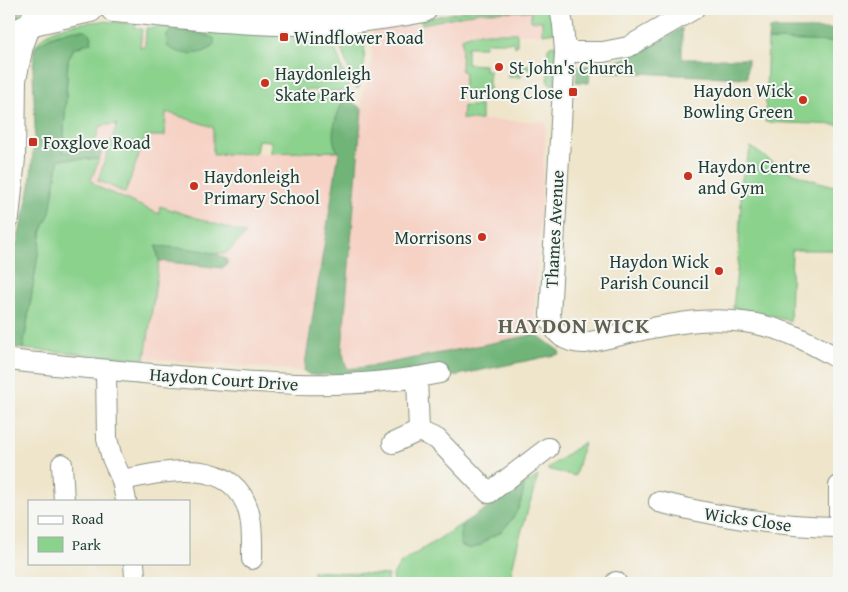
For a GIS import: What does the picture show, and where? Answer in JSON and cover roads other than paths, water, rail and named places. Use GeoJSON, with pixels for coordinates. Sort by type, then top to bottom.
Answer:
{"type":"FeatureCollection","features":[{"type":"Feature","properties":{"kind":"main road"},"geometry":{"type":"LineString","coordinates":[[27,22],[90,9]]}},
{"type":"Feature","properties":{"kind":"main road"},"geometry":{"type":"LineString","coordinates":[[114,9],[291,22],[340,20],[416,10]]}},
{"type":"Feature","properties":{"kind":"street","name":"Thames Avenue"},"geometry":{"type":"LineString","coordinates":[[560,9],[564,25],[565,52],[550,310],[555,332],[569,340],[585,343],[695,320],[729,320],[762,325],[790,334],[839,359]]}},
{"type":"Feature","properties":{"kind":"street"},"geometry":{"type":"LineString","coordinates":[[565,52],[602,52],[628,47],[694,9]]}},
{"type":"Feature","properties":{"kind":"street"},"geometry":{"type":"LineString","coordinates":[[9,218],[15,158],[16,80],[27,22]]}},
{"type":"Feature","properties":{"kind":"street"},"geometry":{"type":"LineString","coordinates":[[9,60],[16,80]]}},
{"type":"Feature","properties":{"kind":"street","name":"Haydon Court Drive"},"geometry":{"type":"LineString","coordinates":[[9,360],[284,385],[351,385],[417,378],[440,373]]}},
{"type":"Feature","properties":{"kind":"street"},"geometry":{"type":"LineString","coordinates":[[106,370],[107,439],[112,458],[122,480],[124,500]]}},
{"type":"Feature","properties":{"kind":"street"},"geometry":{"type":"LineString","coordinates":[[417,378],[419,431]]}},
{"type":"Feature","properties":{"kind":"street"},"geometry":{"type":"LineString","coordinates":[[393,442],[419,431],[438,439],[490,493],[548,448]]}},
{"type":"Feature","properties":{"kind":"street"},"geometry":{"type":"LineString","coordinates":[[62,464],[64,500]]}},
{"type":"Feature","properties":{"kind":"street"},"geometry":{"type":"LineString","coordinates":[[122,480],[185,471],[210,473],[224,478],[235,487],[249,511],[252,531],[252,559]]}},
{"type":"Feature","properties":{"kind":"street","name":"Wicks Close"},"geometry":{"type":"LineString","coordinates":[[659,502],[695,511],[771,523],[839,527],[839,486]]}},
{"type":"Feature","properties":{"kind":"place","name":"Windflower Road"},"geometry":{"type":"Point","coordinates":[284,37]}},
{"type":"Feature","properties":{"kind":"place","name":"St John's Church"},"geometry":{"type":"Point","coordinates":[499,67]}},
{"type":"Feature","properties":{"kind":"place","name":"Haydonleigh Skate Park"},"geometry":{"type":"Point","coordinates":[265,83]}},
{"type":"Feature","properties":{"kind":"place","name":"Furlong Close"},"geometry":{"type":"Point","coordinates":[573,92]}},
{"type":"Feature","properties":{"kind":"place","name":"Haydon Wick Bowling Green"},"geometry":{"type":"Point","coordinates":[803,100]}},
{"type":"Feature","properties":{"kind":"place","name":"Foxglove Road"},"geometry":{"type":"Point","coordinates":[33,142]}},
{"type":"Feature","properties":{"kind":"place","name":"Haydon Centre and Gym"},"geometry":{"type":"Point","coordinates":[688,176]}},
{"type":"Feature","properties":{"kind":"place","name":"Haydonleigh Primary School"},"geometry":{"type":"Point","coordinates":[194,186]}},
{"type":"Feature","properties":{"kind":"place","name":"Morrisons"},"geometry":{"type":"Point","coordinates":[482,237]}},
{"type":"Feature","properties":{"kind":"place","name":"Haydon Wick Parish Council"},"geometry":{"type":"Point","coordinates":[719,271]}},
{"type":"Feature","properties":{"kind":"district","name":"HAYDON WICK"},"geometry":{"type":"Point","coordinates":[574,325]}}]}
